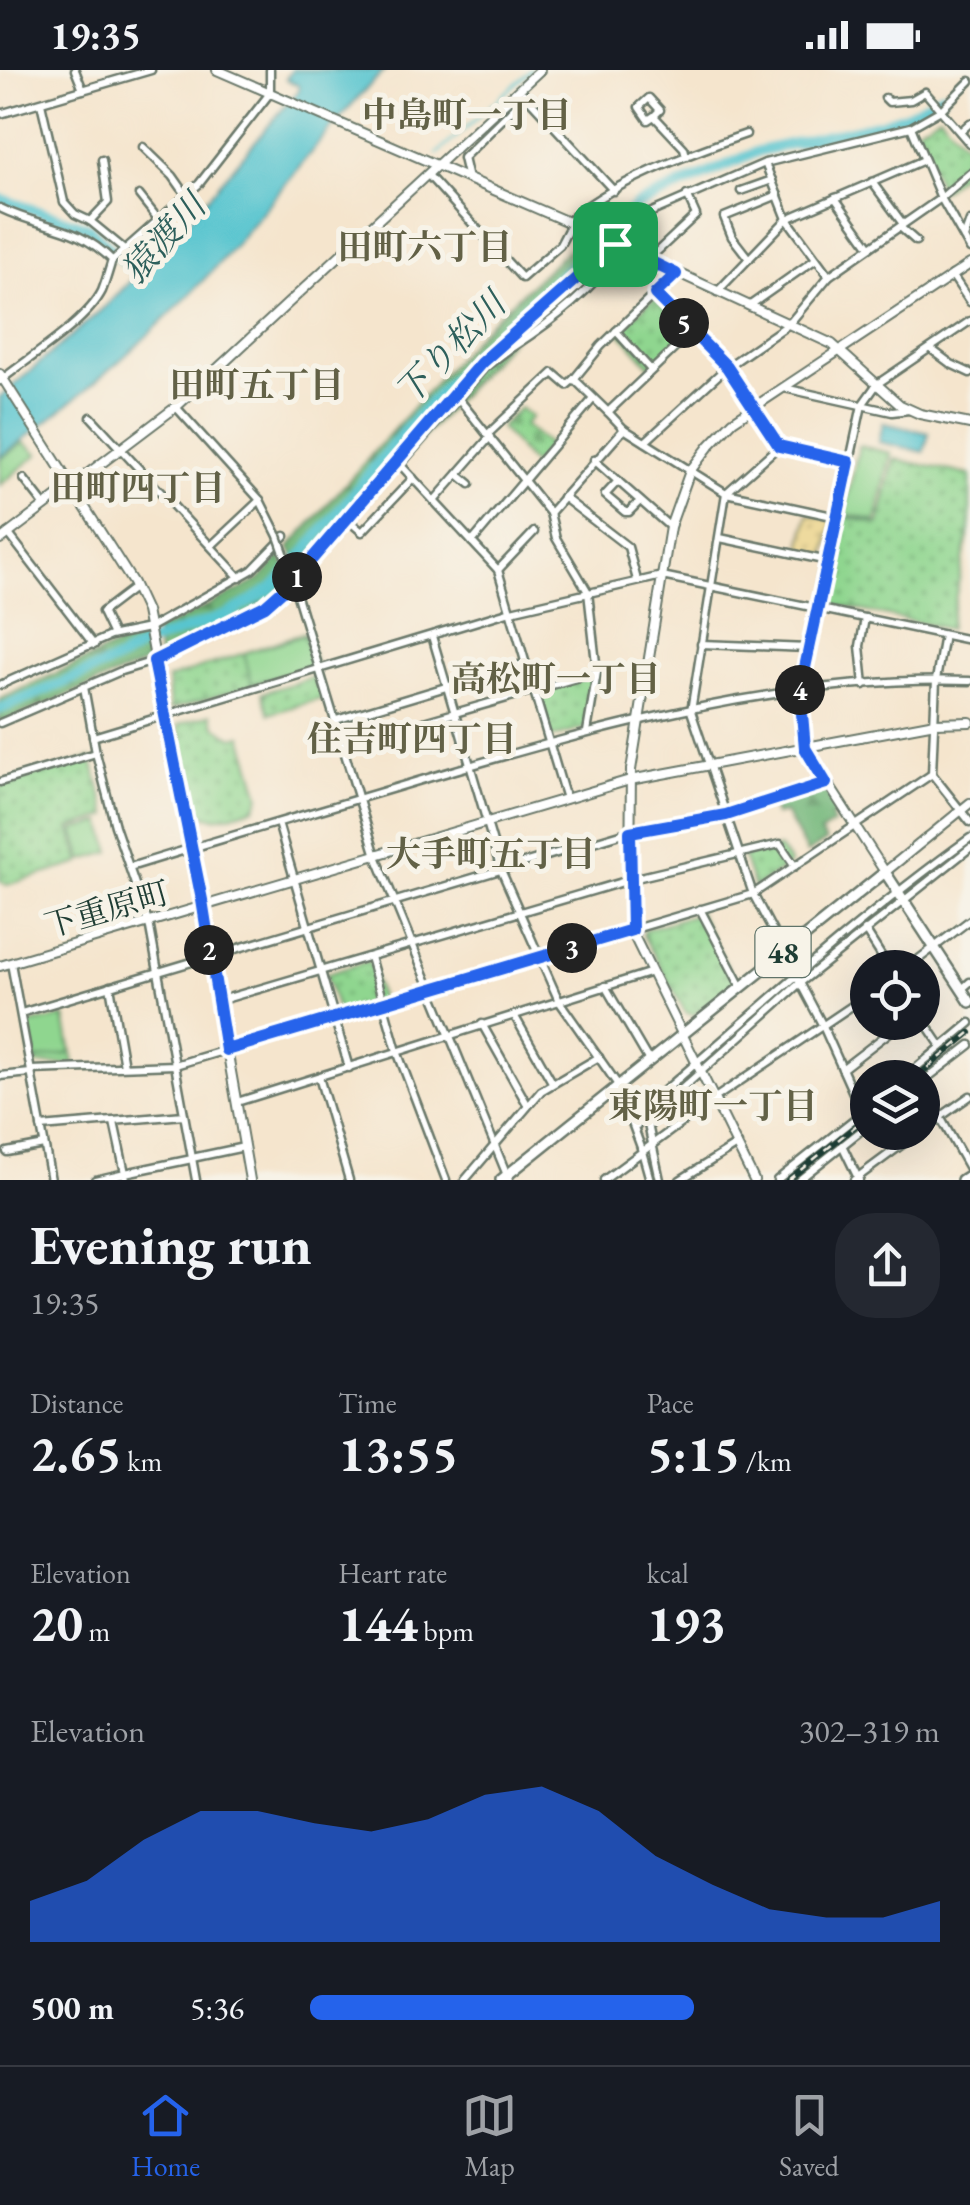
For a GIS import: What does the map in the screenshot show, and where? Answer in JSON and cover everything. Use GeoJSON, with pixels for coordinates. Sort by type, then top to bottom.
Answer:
{"type":"FeatureCollection","features":[{"type":"Feature","properties":{"kind":"main road"},"geometry":{"type":"LineString","coordinates":[[885,872],[934,948],[966,985],[970,1002]]}},
{"type":"Feature","properties":{"kind":"main road","name":"48"},"geometry":{"type":"LineString","coordinates":[[506,1179],[740,985],[885,872]]}},
{"type":"Feature","properties":{"kind":"main road"},"geometry":{"type":"LineString","coordinates":[[962,1180],[970,1173]]}},
{"type":"Feature","properties":{"kind":"street"},"geometry":{"type":"LineString","coordinates":[[75,70],[83,90]]}},
{"type":"Feature","properties":{"kind":"street"},"geometry":{"type":"LineString","coordinates":[[0,114],[151,70]]}},
{"type":"Feature","properties":{"kind":"street"},"geometry":{"type":"LineString","coordinates":[[217,70],[569,223],[842,349],[910,410]]}},
{"type":"Feature","properties":{"kind":"street"},"geometry":{"type":"LineString","coordinates":[[250,1180],[150,629],[135,587],[1,378],[38,353],[92,305],[112,260],[187,196],[270,93],[270,70]]}},
{"type":"Feature","properties":{"kind":"street"},"geometry":{"type":"LineString","coordinates":[[94,645],[4,536],[176,408],[487,127],[540,70]]}},
{"type":"Feature","properties":{"kind":"street"},"geometry":{"type":"LineString","coordinates":[[398,462],[481,363],[617,245],[645,215],[765,163],[911,127],[940,109],[970,82]]}},
{"type":"Feature","properties":{"kind":"street"},"geometry":{"type":"LineString","coordinates":[[523,92],[614,191]]}},
{"type":"Feature","properties":{"kind":"street"},"geometry":{"type":"LineString","coordinates":[[885,98],[889,102],[911,100],[925,92],[970,144]]}},
{"type":"Feature","properties":{"kind":"street"},"geometry":{"type":"LineString","coordinates":[[40,103],[64,202],[123,248]]}},
{"type":"Feature","properties":{"kind":"street"},"geometry":{"type":"LineString","coordinates":[[654,116],[684,148],[686,156]]}},
{"type":"Feature","properties":{"kind":"street"},"geometry":{"type":"LineString","coordinates":[[960,132],[970,123]]}},
{"type":"Feature","properties":{"kind":"street"},"geometry":{"type":"LineString","coordinates":[[468,179],[463,158],[487,127]]}},
{"type":"Feature","properties":{"kind":"street"},"geometry":{"type":"LineString","coordinates":[[911,127],[941,198],[970,249]]}},
{"type":"Feature","properties":{"kind":"street"},"geometry":{"type":"LineString","coordinates":[[429,176],[522,278],[560,245],[569,223],[592,203],[686,156],[746,134]]}},
{"type":"Feature","properties":{"kind":"street"},"geometry":{"type":"LineString","coordinates":[[143,147],[187,196]]}},
{"type":"Feature","properties":{"kind":"street"},"geometry":{"type":"LineString","coordinates":[[90,220],[108,202],[102,160]]}},
{"type":"Feature","properties":{"kind":"street"},"geometry":{"type":"LineString","coordinates":[[717,292],[787,219],[924,160]]}},
{"type":"Feature","properties":{"kind":"street"},"geometry":{"type":"LineString","coordinates":[[765,163],[787,219],[829,276]]}},
{"type":"Feature","properties":{"kind":"street"},"geometry":{"type":"LineString","coordinates":[[645,442],[727,367],[788,324],[829,276],[941,198],[970,172]]}},
{"type":"Feature","properties":{"kind":"street"},"geometry":{"type":"LineString","coordinates":[[741,192],[772,180]]}},
{"type":"Feature","properties":{"kind":"street"},"geometry":{"type":"LineString","coordinates":[[872,182],[901,226],[916,240]]}},
{"type":"Feature","properties":{"kind":"street"},"geometry":{"type":"LineString","coordinates":[[140,195],[158,219]]}},
{"type":"Feature","properties":{"kind":"street"},"geometry":{"type":"LineString","coordinates":[[648,260],[696,215],[687,195]]}},
{"type":"Feature","properties":{"kind":"street"},"geometry":{"type":"LineString","coordinates":[[749,259],[732,237],[724,217],[778,195]]}},
{"type":"Feature","properties":{"kind":"street"},"geometry":{"type":"LineString","coordinates":[[834,198],[870,247]]}},
{"type":"Feature","properties":{"kind":"street"},"geometry":{"type":"LineString","coordinates":[[0,208],[78,234],[94,242],[112,260]]}},
{"type":"Feature","properties":{"kind":"street"},"geometry":{"type":"LineString","coordinates":[[964,238],[970,221]]}},
{"type":"Feature","properties":{"kind":"street"},"geometry":{"type":"LineString","coordinates":[[0,723],[121,670],[154,661],[265,606],[485,367],[558,318],[594,285],[617,245]]}},
{"type":"Feature","properties":{"kind":"street"},"geometry":{"type":"LineString","coordinates":[[749,306],[816,260]]}},
{"type":"Feature","properties":{"kind":"street"},"geometry":{"type":"LineString","coordinates":[[754,1180],[632,930],[630,780],[670,526],[690,471],[721,433],[970,264]]}},
{"type":"Feature","properties":{"kind":"street"},"geometry":{"type":"LineString","coordinates":[[434,501],[489,436],[553,372],[567,386],[616,331],[676,274]]}},
{"type":"Feature","properties":{"kind":"street"},"geometry":{"type":"LineString","coordinates":[[952,275],[970,302]]}},
{"type":"Feature","properties":{"kind":"street"},"geometry":{"type":"LineString","coordinates":[[655,294],[727,367],[779,446],[849,462]]}},
{"type":"Feature","properties":{"kind":"street"},"geometry":{"type":"LineString","coordinates":[[970,321],[877,384],[862,405],[800,691],[805,748],[885,872],[970,803]]}},
{"type":"Feature","properties":{"kind":"street"},"geometry":{"type":"LineString","coordinates":[[512,347],[524,324]]}},
{"type":"Feature","properties":{"kind":"street"},"geometry":{"type":"LineString","coordinates":[[616,331],[651,370]]}},
{"type":"Feature","properties":{"kind":"street"},"geometry":{"type":"LineString","coordinates":[[608,412],[692,332]]}},
{"type":"Feature","properties":{"kind":"street"},"geometry":{"type":"LineString","coordinates":[[930,348],[970,372]]}},
{"type":"Feature","properties":{"kind":"street"},"geometry":{"type":"LineString","coordinates":[[574,379],[624,429],[726,493],[837,517]]}},
{"type":"Feature","properties":{"kind":"street"},"geometry":{"type":"LineString","coordinates":[[783,388],[970,424]]}},
{"type":"Feature","properties":{"kind":"street"},"geometry":{"type":"LineString","coordinates":[[458,398],[550,513],[556,538],[588,592],[597,672],[587,732]]}},
{"type":"Feature","properties":{"kind":"street"},"geometry":{"type":"LineString","coordinates":[[472,542],[593,398]]}},
{"type":"Feature","properties":{"kind":"street"},"geometry":{"type":"LineString","coordinates":[[176,408],[260,500],[282,536],[376,856],[506,1179]]}},
{"type":"Feature","properties":{"kind":"street"},"geometry":{"type":"LineString","coordinates":[[92,417],[240,578]]}},
{"type":"Feature","properties":{"kind":"street"},"geometry":{"type":"LineString","coordinates":[[550,513],[624,429]]}},
{"type":"Feature","properties":{"kind":"street"},"geometry":{"type":"LineString","coordinates":[[779,446],[726,493],[691,711],[753,894],[850,1083]]}},
{"type":"Feature","properties":{"kind":"street"},"geometry":{"type":"LineString","coordinates":[[594,460],[670,526]]}},
{"type":"Feature","properties":{"kind":"street"},"geometry":{"type":"LineString","coordinates":[[398,462],[498,570],[566,799]]}},
{"type":"Feature","properties":{"kind":"street"},"geometry":{"type":"LineString","coordinates":[[458,474],[470,484]]}},
{"type":"Feature","properties":{"kind":"street"},"geometry":{"type":"LineString","coordinates":[[347,518],[362,532],[413,478]]}},
{"type":"Feature","properties":{"kind":"street"},"geometry":{"type":"LineString","coordinates":[[24,479],[44,506]]}},
{"type":"Feature","properties":{"kind":"street"},"geometry":{"type":"LineString","coordinates":[[618,481],[605,495],[625,512],[640,500]]}},
{"type":"Feature","properties":{"kind":"street"},"geometry":{"type":"LineString","coordinates":[[563,497],[628,547],[638,580]]}},
{"type":"Feature","properties":{"kind":"street"},"geometry":{"type":"LineString","coordinates":[[211,546],[260,500]]}},
{"type":"Feature","properties":{"kind":"street"},"geometry":{"type":"LineString","coordinates":[[498,570],[534,532]]}},
{"type":"Feature","properties":{"kind":"street"},"geometry":{"type":"LineString","coordinates":[[0,686],[113,636],[150,629],[240,578],[282,536]]}},
{"type":"Feature","properties":{"kind":"street"},"geometry":{"type":"LineString","coordinates":[[720,538],[828,562]]}},
{"type":"Feature","properties":{"kind":"street"},"geometry":{"type":"LineString","coordinates":[[92,737],[511,612],[662,576],[970,640]]}},
{"type":"Feature","properties":{"kind":"street"},"geometry":{"type":"LineString","coordinates":[[113,636],[102,612],[135,587]]}},
{"type":"Feature","properties":{"kind":"street"},"geometry":{"type":"LineString","coordinates":[[864,685],[860,646],[865,618]]}},
{"type":"Feature","properties":{"kind":"street"},"geometry":{"type":"LineString","coordinates":[[944,635],[936,680],[932,774],[970,822]]}},
{"type":"Feature","properties":{"kind":"street"},"geometry":{"type":"LineString","coordinates":[[432,636],[501,870],[559,1000],[618,1085],[650,1180]]}},
{"type":"Feature","properties":{"kind":"street"},"geometry":{"type":"LineString","coordinates":[[701,644],[808,648]]}},
{"type":"Feature","properties":{"kind":"street"},"geometry":{"type":"LineString","coordinates":[[336,720],[526,663]]}},
{"type":"Feature","properties":{"kind":"street"},"geometry":{"type":"LineString","coordinates":[[344,745],[597,672]]}},
{"type":"Feature","properties":{"kind":"street"},"geometry":{"type":"LineString","coordinates":[[130,867],[587,732],[800,691],[970,681]]}},
{"type":"Feature","properties":{"kind":"street"},"geometry":{"type":"LineString","coordinates":[[84,686],[96,754],[148,923],[196,1180]]}},
{"type":"Feature","properties":{"kind":"street","name":"下重原町"},"geometry":{"type":"LineString","coordinates":[[0,966],[630,780],[935,724],[970,722]]}},
{"type":"Feature","properties":{"kind":"street"},"geometry":{"type":"LineString","coordinates":[[0,782],[96,754]]}},
{"type":"Feature","properties":{"kind":"street"},"geometry":{"type":"LineString","coordinates":[[0,1076],[175,1064],[753,894],[932,774]]}},
{"type":"Feature","properties":{"kind":"street"},"geometry":{"type":"LineString","coordinates":[[21,1013],[630,832],[726,815],[826,783]]}},
{"type":"Feature","properties":{"kind":"street"},"geometry":{"type":"LineString","coordinates":[[278,823],[349,1068]]}},
{"type":"Feature","properties":{"kind":"street"},"geometry":{"type":"LineString","coordinates":[[660,1180],[647,1120],[798,979],[970,838]]}},
{"type":"Feature","properties":{"kind":"street"},"geometry":{"type":"LineString","coordinates":[[218,1001],[630,880],[780,844],[795,866]]}},
{"type":"Feature","properties":{"kind":"street"},"geometry":{"type":"LineString","coordinates":[[798,979],[865,930],[900,895],[970,848]]}},
{"type":"Feature","properties":{"kind":"street"},"geometry":{"type":"LineString","coordinates":[[700,909],[740,985]]}},
{"type":"Feature","properties":{"kind":"street"},"geometry":{"type":"LineString","coordinates":[[931,950],[970,920]]}},
{"type":"Feature","properties":{"kind":"street"},"geometry":{"type":"LineString","coordinates":[[865,930],[878,950]]}},
{"type":"Feature","properties":{"kind":"street"},"geometry":{"type":"LineString","coordinates":[[370,957],[397,1051],[446,1180]]}},
{"type":"Feature","properties":{"kind":"street"},"geometry":{"type":"LineString","coordinates":[[10,963],[52,1180]]}},
{"type":"Feature","properties":{"kind":"street"},"geometry":{"type":"LineString","coordinates":[[237,1102],[653,972]]}},
{"type":"Feature","properties":{"kind":"street"},"geometry":{"type":"LineString","coordinates":[[110,986],[124,1066]]}},
{"type":"Feature","properties":{"kind":"street"},"geometry":{"type":"LineString","coordinates":[[605,986],[649,1062]]}},
{"type":"Feature","properties":{"kind":"street"},"geometry":{"type":"LineString","coordinates":[[604,1180],[714,1098],[850,1007]]}},
{"type":"Feature","properties":{"kind":"street"},"geometry":{"type":"LineString","coordinates":[[514,1014],[552,1082]]}},
{"type":"Feature","properties":{"kind":"street"},"geometry":{"type":"LineString","coordinates":[[482,1024],[528,1104]]}},
{"type":"Feature","properties":{"kind":"street"},"geometry":{"type":"LineString","coordinates":[[925,1060],[970,1024]]}},
{"type":"Feature","properties":{"kind":"street"},"geometry":{"type":"LineString","coordinates":[[842,1068],[879,1040]]}},
{"type":"Feature","properties":{"kind":"street"},"geometry":{"type":"LineString","coordinates":[[938,1040],[942,1046]]}},
{"type":"Feature","properties":{"kind":"street"},"geometry":{"type":"LineString","coordinates":[[940,1069],[970,1045]]}},
{"type":"Feature","properties":{"kind":"street"},"geometry":{"type":"LineString","coordinates":[[464,1180],[528,1104],[552,1082],[598,1057]]}},
{"type":"Feature","properties":{"kind":"street"},"geometry":{"type":"LineString","coordinates":[[642,1150],[637,1117],[699,1068]]}},
{"type":"Feature","properties":{"kind":"street"},"geometry":{"type":"LineString","coordinates":[[319,1077],[349,1180]]}},
{"type":"Feature","properties":{"kind":"street"},"geometry":{"type":"LineString","coordinates":[[970,1096],[940,1116],[970,1173]]}},
{"type":"Feature","properties":{"kind":"street"},"geometry":{"type":"LineString","coordinates":[[41,1127],[184,1115]]}},
{"type":"Feature","properties":{"kind":"street"},"geometry":{"type":"LineString","coordinates":[[114,1122],[126,1176]]}},
{"type":"Feature","properties":{"kind":"street"},"geometry":{"type":"LineString","coordinates":[[777,1180],[850,1122]]}},
{"type":"Feature","properties":{"kind":"street"},"geometry":{"type":"LineString","coordinates":[[799,1180],[850,1139]]}},
{"type":"Feature","properties":{"kind":"street"},"geometry":{"type":"LineString","coordinates":[[680,1180],[738,1144]]}},
{"type":"Feature","properties":{"kind":"street"},"geometry":{"type":"LineString","coordinates":[[8,1152],[44,1145]]}},
{"type":"Feature","properties":{"kind":"street"},"geometry":{"type":"LineString","coordinates":[[842,1145],[857,1179],[896,1150]]}},
{"type":"Feature","properties":{"kind":"street"},"geometry":{"type":"LineString","coordinates":[[94,1180],[244,1147]]}},
{"type":"Feature","properties":{"kind":"green space"},"geometry":{"type":"Polygon","coordinates":[[[940,115],[970,150],[970,167],[941,191],[916,129],[940,115]]]}},
{"type":"Feature","properties":{"kind":"green space"},"geometry":{"type":"Polygon","coordinates":[[[583,236],[611,248],[525,324],[304,570],[289,548],[481,331],[583,236]]]}},
{"type":"Feature","properties":{"kind":"green space"},"geometry":{"type":"Polygon","coordinates":[[[654,298],[688,332],[651,367],[619,331],[654,298]]]}},
{"type":"Feature","properties":{"kind":"green space"},"geometry":{"type":"Polygon","coordinates":[[[520,408],[531,417],[524,425],[549,445],[533,465],[500,427],[520,408]]]}},
{"type":"Feature","properties":{"kind":"green space"},"geometry":{"type":"Polygon","coordinates":[[[24,442],[38,454],[0,485],[0,459],[24,442]]]}},
{"type":"Feature","properties":{"kind":"green space"},"geometry":{"type":"Polygon","coordinates":[[[859,446],[891,453],[876,521],[844,514],[859,446]]]}},
{"type":"Feature","properties":{"kind":"green space"},"geometry":{"type":"Polygon","coordinates":[[[894,459],[970,475],[970,527],[949,629],[827,603],[845,517],[879,524],[894,459]]]}},
{"type":"Feature","properties":{"kind":"green space"},"geometry":{"type":"Polygon","coordinates":[[[278,550],[293,581],[265,606],[159,659],[155,627],[169,625],[259,580],[280,557],[278,550]]]}},
{"type":"Feature","properties":{"kind":"green space"},"geometry":{"type":"Polygon","coordinates":[[[146,632],[149,662],[0,723],[0,699],[146,632]]]}},
{"type":"Feature","properties":{"kind":"green space"},"geometry":{"type":"Polygon","coordinates":[[[306,632],[316,666],[170,710],[168,679],[306,632]]]}},
{"type":"Feature","properties":{"kind":"green space"},"geometry":{"type":"Polygon","coordinates":[[[304,635],[313,665],[252,684],[244,653],[304,635]]]}},
{"type":"Feature","properties":{"kind":"green space"},"geometry":{"type":"Polygon","coordinates":[[[317,676],[324,698],[269,714],[262,693],[317,676]]]}},
{"type":"Feature","properties":{"kind":"green space"},"geometry":{"type":"Polygon","coordinates":[[[593,676],[586,728],[551,738],[537,692],[593,676]]]}},
{"type":"Feature","properties":{"kind":"green space"},"geometry":{"type":"Polygon","coordinates":[[[211,714],[215,726],[233,738],[242,736],[260,796],[255,807],[223,817],[193,809],[178,725],[211,714]]]}},
{"type":"Feature","properties":{"kind":"green space"},"geometry":{"type":"Polygon","coordinates":[[[91,758],[108,816],[70,828],[81,863],[7,885],[0,881],[0,786],[91,758]]]}},
{"type":"Feature","properties":{"kind":"green space"},"geometry":{"type":"Polygon","coordinates":[[[822,787],[839,812],[830,818],[834,823],[820,833],[826,841],[807,853],[785,813],[775,815],[771,803],[822,787]]]}},
{"type":"Feature","properties":{"kind":"green space"},"geometry":{"type":"Polygon","coordinates":[[[102,822],[111,852],[83,860],[74,830],[102,822]]]}},
{"type":"Feature","properties":{"kind":"green space"},"geometry":{"type":"Polygon","coordinates":[[[779,848],[790,864],[754,888],[743,856],[779,848]]]}},
{"type":"Feature","properties":{"kind":"green space"},"geometry":{"type":"Polygon","coordinates":[[[699,913],[735,982],[694,1015],[686,1013],[643,935],[644,930],[699,913]]]}},
{"type":"Feature","properties":{"kind":"green space"},"geometry":{"type":"Polygon","coordinates":[[[369,961],[381,1000],[338,1013],[326,974],[369,961]]]}},
{"type":"Feature","properties":{"kind":"green space"},"geometry":{"type":"Polygon","coordinates":[[[64,1017],[71,1053],[36,1060],[28,1024],[64,1017]]]}},
{"type":"Feature","properties":{"kind":"green space"},"geometry":{"type":"Polygon","coordinates":[[[65,1017],[74,1064],[32,1065],[26,1025],[65,1017]]]}},
{"type":"Feature","properties":{"kind":"sand"},"geometry":{"type":"Polygon","coordinates":[[[808,514],[833,520],[825,558],[800,553],[808,514]]]}},
{"type":"Feature","properties":{"kind":"water"},"geometry":{"type":"Polygon","coordinates":[[[292,70],[385,70],[187,297],[110,369],[0,457],[0,397],[107,305],[176,235],[298,91],[299,86],[286,79],[292,70]]]}},
{"type":"Feature","properties":{"kind":"water"},"geometry":{"type":"Polygon","coordinates":[[[883,423],[929,433],[924,452],[879,442],[883,423]]]}},
{"type":"Feature","properties":{"kind":"waterway"},"geometry":{"type":"LineString","coordinates":[[437,154],[531,70]]}},
{"type":"Feature","properties":{"kind":"waterway","name":"下り松川"},"geometry":{"type":"LineString","coordinates":[[0,709],[120,659],[143,645],[227,615],[271,589],[409,425],[476,354],[637,205],[759,151],[883,123],[907,115],[942,95]]}},
{"type":"Feature","properties":{"kind":"waterway","name":"猿渡川"},"geometry":{"type":"LineString","coordinates":[[0,199],[89,228],[149,285]]}},
{"type":"Feature","properties":{"kind":"railway"},"geometry":{"type":"LineString","coordinates":[[937,1060],[970,1033]]}},
{"type":"Feature","properties":{"kind":"railway"},"geometry":{"type":"LineString","coordinates":[[788,1180],[850,1130]]}},
{"type":"Feature","properties":{"kind":"district","name":"中島町一丁目"},"geometry":{"type":"Point","coordinates":[467,114]}},
{"type":"Feature","properties":{"kind":"district","name":"田町六丁目"},"geometry":{"type":"Point","coordinates":[425,246]}},
{"type":"Feature","properties":{"kind":"district","name":"田町五丁目"},"geometry":{"type":"Point","coordinates":[257,384]}},
{"type":"Feature","properties":{"kind":"district","name":"田町四丁目"},"geometry":{"type":"Point","coordinates":[138,487]}},
{"type":"Feature","properties":{"kind":"district","name":"高松町一丁目"},"geometry":{"type":"Point","coordinates":[556,678]}},
{"type":"Feature","properties":{"kind":"district","name":"住吉町四丁目"},"geometry":{"type":"Point","coordinates":[412,738]}},
{"type":"Feature","properties":{"kind":"district","name":"大手町五丁目"},"geometry":{"type":"Point","coordinates":[491,853]}},
{"type":"Feature","properties":{"kind":"district","name":"東陽町一丁目"},"geometry":{"type":"Point","coordinates":[713,1105]}},
{"type":"Feature","properties":{"kind":"route"},"geometry":{"type":"LineString","coordinates":[[615,244],[676,274],[655,294],[727,367],[779,446],[849,462],[800,691],[805,748],[826,783],[726,815],[630,832],[632,930],[226,1050],[202,900],[154,661],[265,606],[293,581],[481,363],[615,244]]}}]}
